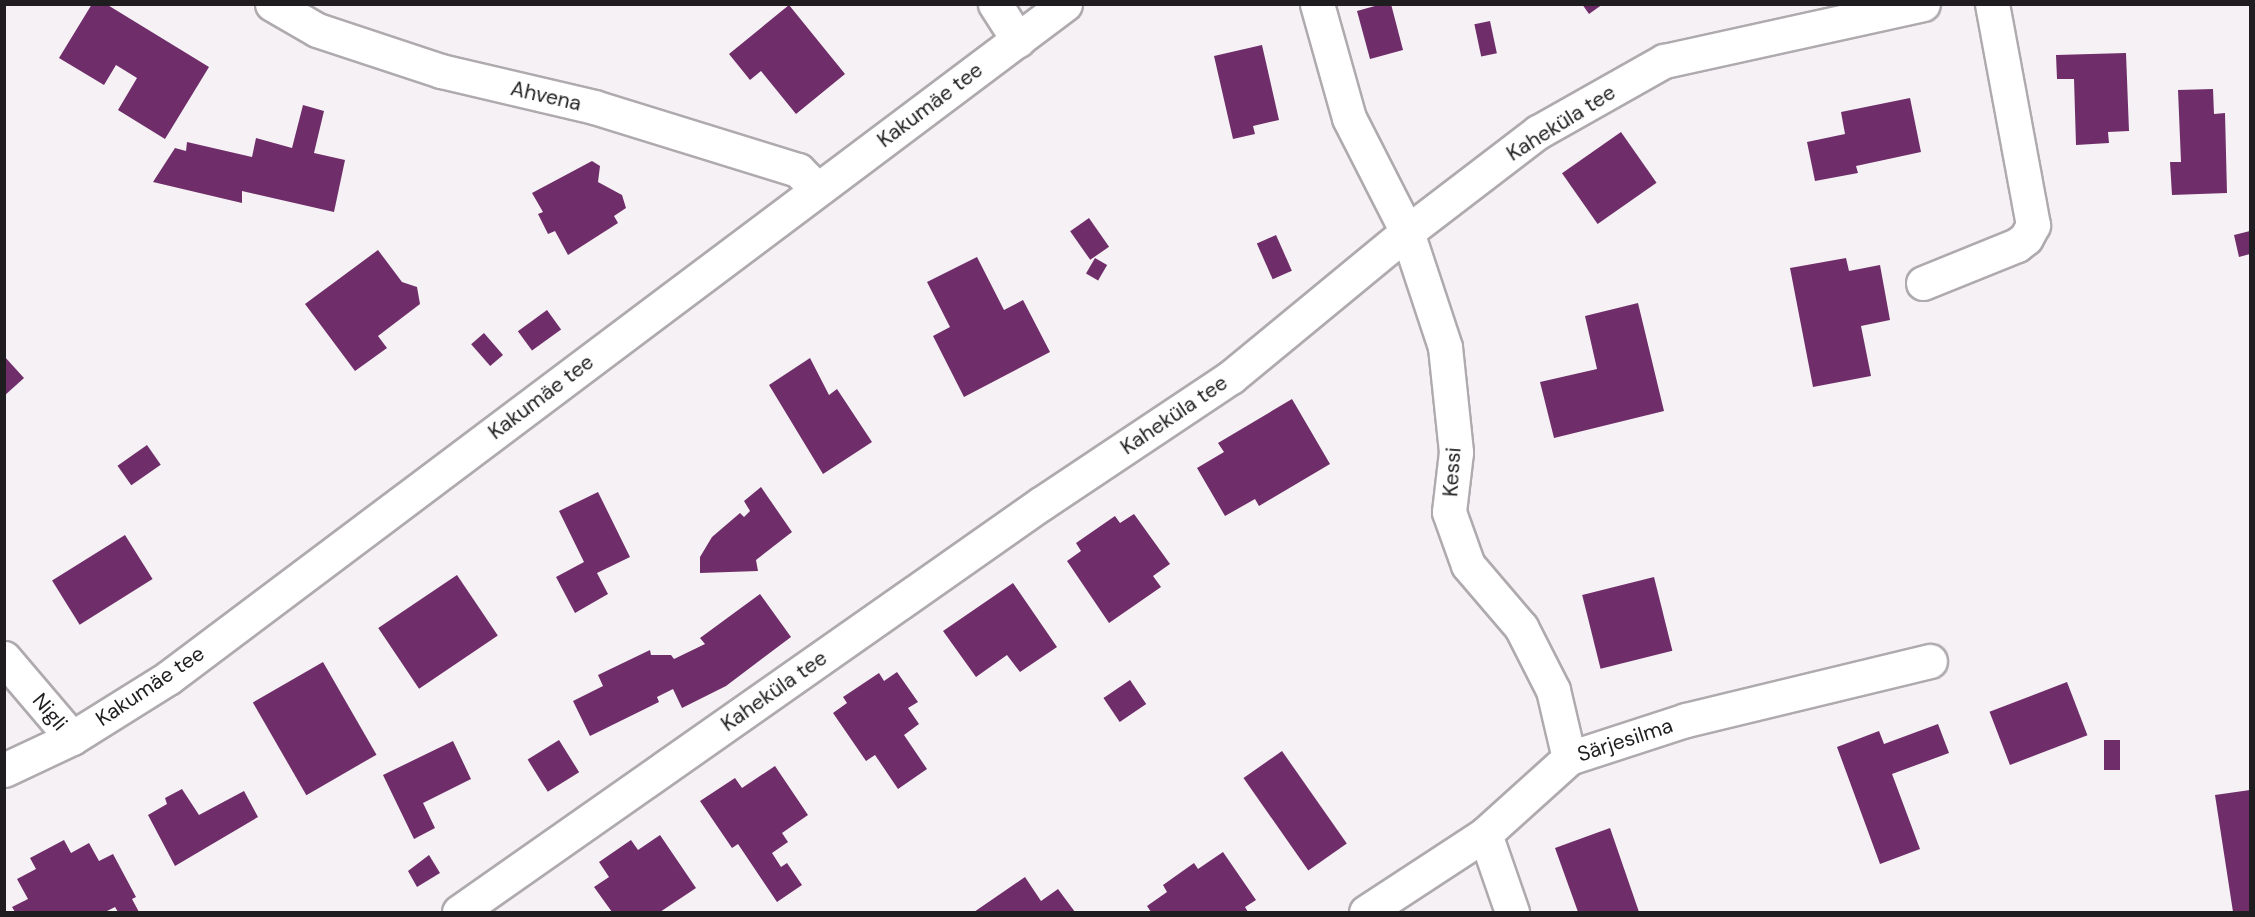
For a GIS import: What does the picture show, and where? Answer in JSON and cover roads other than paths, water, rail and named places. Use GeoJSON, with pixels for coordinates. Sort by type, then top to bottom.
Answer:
{"type":"FeatureCollection","features":[{"type":"Feature","properties":{"kind":"street","name":"Ahvena"},"geometry":{"type":"LineString","coordinates":[[272,4],[316,30],[441,71],[594,107],[798,170],[817,189]]}},
{"type":"Feature","properties":{"kind":"street"},"geometry":{"type":"LineString","coordinates":[[995,4],[1018,40]]}},
{"type":"Feature","properties":{"kind":"street","name":"Kakumäe tee"},"geometry":{"type":"LineString","coordinates":[[4,770],[72,738],[168,678],[1065,4]]}},
{"type":"Feature","properties":{"kind":"street","name":"Kessi"},"geometry":{"type":"LineString","coordinates":[[1317,4],[1349,118],[1407,232],[1445,347],[1456,452],[1449,512],[1468,565],[1521,627],[1553,690],[1569,758]]}},
{"type":"Feature","properties":{"kind":"street","name":"Kaheküla tee"},"geometry":{"type":"LineString","coordinates":[[459,912],[1042,503],[1231,377],[1407,232],[1538,132],[1665,61],[1923,4]]}},
{"type":"Feature","properties":{"kind":"street"},"geometry":{"type":"LineString","coordinates":[[1923,283],[2017,244],[2026,238],[2033,225],[1992,4]]}},
{"type":"Feature","properties":{"kind":"street","name":"Nigli"},"geometry":{"type":"LineString","coordinates":[[4,658],[72,738]]}},
{"type":"Feature","properties":{"kind":"street","name":"Särjesilma"},"geometry":{"type":"LineString","coordinates":[[1366,912],[1485,834],[1569,758],[1686,720],[1930,661]]}},
{"type":"Feature","properties":{"kind":"street"},"geometry":{"type":"LineString","coordinates":[[1485,834],[1512,912]]}}]}
